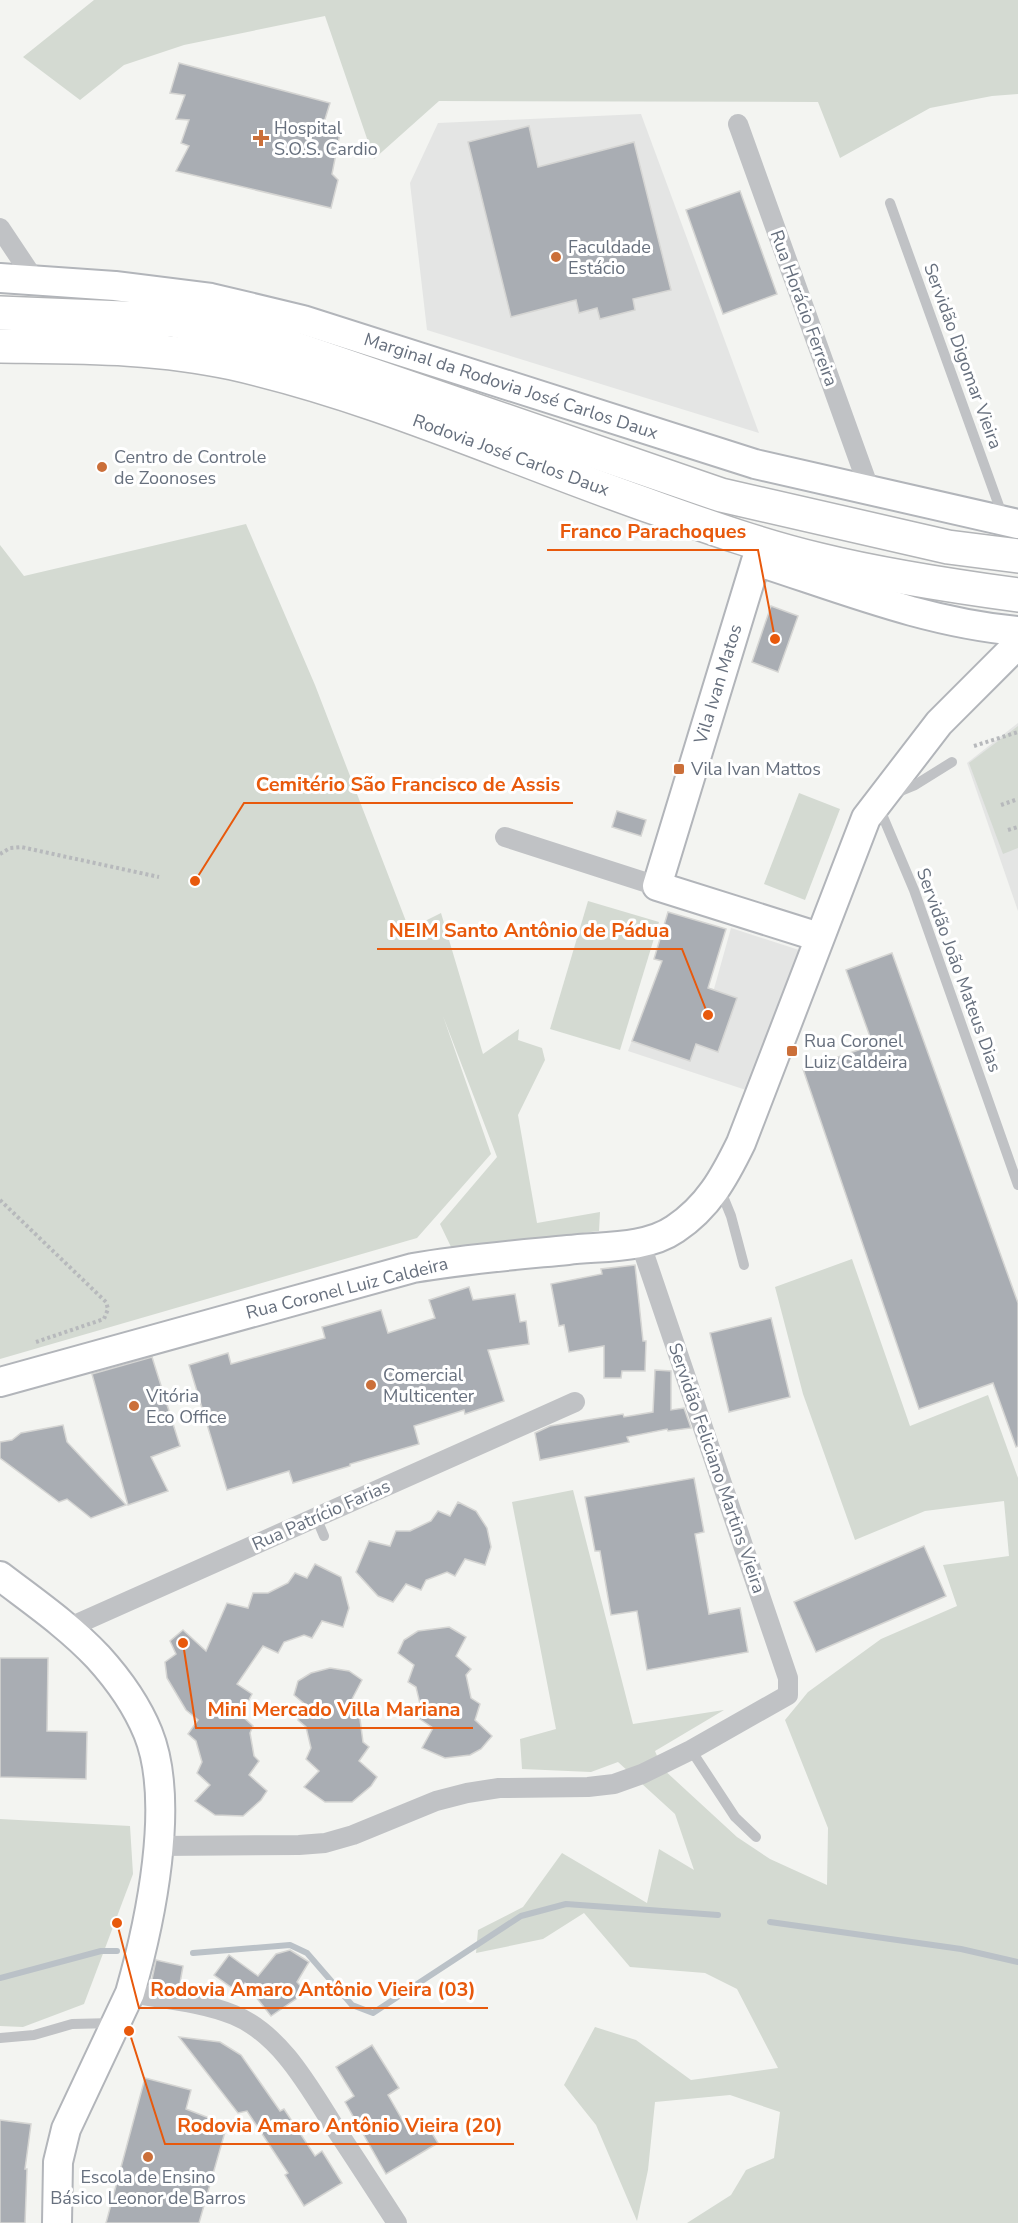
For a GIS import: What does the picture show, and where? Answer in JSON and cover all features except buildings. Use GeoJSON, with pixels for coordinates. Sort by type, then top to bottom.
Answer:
{"type":"FeatureCollection","features":[{"type":"Feature","properties":{"kind":"highway","name":"Rodovia José Carlos Daux"},"geometry":{"type":"LineString","coordinates":[[0,313],[173,320],[267,339],[721,495],[948,548],[1018,556]]}},
{"type":"Feature","properties":{"kind":"highway","name":"Rodovia José Carlos Daux"},"geometry":{"type":"LineString","coordinates":[[0,346],[148,351],[230,362],[300,380],[365,401],[658,509],[817,560],[926,581],[1018,595]]}},
{"type":"Feature","properties":{"kind":"highway"},"geometry":{"type":"LineString","coordinates":[[658,509],[756,561]]}},
{"type":"Feature","properties":{"kind":"highway"},"geometry":{"type":"LineString","coordinates":[[880,533],[1005,536],[1013,526]]}},
{"type":"Feature","properties":{"kind":"main road","name":"Marginal da Rodovia José Carlos Daux"},"geometry":{"type":"LineString","coordinates":[[0,278],[34,279],[211,298],[303,320],[754,464],[1013,526]]}},
{"type":"Feature","properties":{"kind":"main road"},"geometry":{"type":"LineString","coordinates":[[756,561],[921,615],[958,624],[1018,631]]}},
{"type":"Feature","properties":{"kind":"main road","name":"Vila Ivan Matos"},"geometry":{"type":"LineString","coordinates":[[657,885],[756,561]]}},
{"type":"Feature","properties":{"kind":"main road","name":"Rua Coronel Luiz Caldeira"},"geometry":{"type":"LineString","coordinates":[[0,1382],[413,1268],[448,1261],[640,1242],[673,1230],[706,1205],[741,1143],[766,1083],[855,842],[877,801],[932,731],[1018,644]]}},
{"type":"Feature","properties":{"kind":"main road"},"geometry":{"type":"LineString","coordinates":[[657,885],[819,937]]}},
{"type":"Feature","properties":{"kind":"main road"},"geometry":{"type":"LineString","coordinates":[[0,1576],[68,1628],[115,1678],[148,1733],[157,1765],[158,1846],[145,1932],[130,1993],[66,2129],[58,2162],[57,2223]]}},
{"type":"Feature","properties":{"kind":"street","name":"Rua Horácio Ferreira"},"geometry":{"type":"LineString","coordinates":[[738,124],[870,491]]}},
{"type":"Feature","properties":{"kind":"street"},"geometry":{"type":"LineString","coordinates":[[0,228],[34,279]]}},
{"type":"Feature","properties":{"kind":"street"},"geometry":{"type":"LineString","coordinates":[[505,837],[657,885]]}},
{"type":"Feature","properties":{"kind":"street","name":"Servidão Feliciano Martins Vieira"},"geometry":{"type":"LineString","coordinates":[[640,1242],[788,1678],[788,1695],[691,1750]]}},
{"type":"Feature","properties":{"kind":"street","name":"Rua Patrício Farias"},"geometry":{"type":"LineString","coordinates":[[68,1628],[575,1402]]}},
{"type":"Feature","properties":{"kind":"street"},"geometry":{"type":"LineString","coordinates":[[158,1846],[325,1843],[353,1835],[436,1802],[467,1793],[499,1788],[588,1787],[614,1784],[642,1774],[691,1750]]}},
{"type":"Feature","properties":{"kind":"street"},"geometry":{"type":"LineString","coordinates":[[130,1993],[215,2009],[235,2016],[264,2036],[279,2049],[305,2082],[397,2223]]}},
{"type":"Feature","properties":{"kind":"lane","name":"Servidão Digomar Vieira"},"geometry":{"type":"LineString","coordinates":[[890,203],[1013,526]]}},
{"type":"Feature","properties":{"kind":"lane"},"geometry":{"type":"LineString","coordinates":[[877,801],[915,785],[952,762]]}},
{"type":"Feature","properties":{"kind":"lane","name":"Servidão João Mateus Dias"},"geometry":{"type":"LineString","coordinates":[[877,801],[914,890],[1018,1185]]}},
{"type":"Feature","properties":{"kind":"lane"},"geometry":{"type":"LineString","coordinates":[[718,1186],[731,1216],[744,1265]]}},
{"type":"Feature","properties":{"kind":"lane"},"geometry":{"type":"LineString","coordinates":[[316,1517],[324,1536]]}},
{"type":"Feature","properties":{"kind":"lane"},"geometry":{"type":"LineString","coordinates":[[691,1750],[735,1817],[756,1837]]}},
{"type":"Feature","properties":{"kind":"lane"},"geometry":{"type":"LineString","coordinates":[[0,2038],[34,2035],[72,2024],[116,2023]]}},
{"type":"Feature","properties":{"kind":"path"},"geometry":{"type":"LineString","coordinates":[[974,746],[1018,732]]}},
{"type":"Feature","properties":{"kind":"path"},"geometry":{"type":"LineString","coordinates":[[1001,805],[1018,799]]}},
{"type":"Feature","properties":{"kind":"path"},"geometry":{"type":"LineString","coordinates":[[1008,830],[1018,827]]}},
{"type":"Feature","properties":{"kind":"path"},"geometry":{"type":"LineString","coordinates":[[0,854],[10,848],[21,847],[159,877]]}},
{"type":"Feature","properties":{"kind":"path"},"geometry":{"type":"LineString","coordinates":[[0,1200],[106,1302],[108,1309],[104,1319],[36,1342]]}},
{"type":"Feature","properties":{"kind":"shaded area"},"geometry":{"type":"Polygon","coordinates":[[[94,0],[1018,0],[1018,94],[992,96],[930,108],[840,158],[818,102],[439,101],[374,159],[325,16],[184,45],[124,65],[80,100],[23,57],[94,0]]]}},
{"type":"Feature","properties":{"kind":"shaded area","name":"Faculdade Estácio"},"geometry":{"type":"Polygon","coordinates":[[[641,114],[759,433],[427,330],[410,183],[438,123],[641,114]]]}},
{"type":"Feature","properties":{"kind":"shaded area"},"geometry":{"type":"Polygon","coordinates":[[[246,524],[315,685],[409,929],[441,913],[483,1054],[519,1029],[518,1040],[542,1048],[545,1060],[518,1115],[537,1223],[600,1212],[599,1231],[452,1249],[440,1224],[497,1157],[443,1016],[491,1154],[417,1238],[0,1359],[0,545],[24,576],[246,524]]]}},
{"type":"Feature","properties":{"kind":"shaded area"},"geometry":{"type":"Polygon","coordinates":[[[1018,723],[1018,911],[967,763],[1018,723]]]}},
{"type":"Feature","properties":{"kind":"shaded area"},"geometry":{"type":"Polygon","coordinates":[[[1018,726],[1018,848],[1003,854],[969,763],[1018,726]]]}},
{"type":"Feature","properties":{"kind":"shaded area"},"geometry":{"type":"Polygon","coordinates":[[[799,793],[840,809],[805,900],[764,884],[799,793]]]}},
{"type":"Feature","properties":{"kind":"shaded area"},"geometry":{"type":"Polygon","coordinates":[[[588,901],[659,922],[620,1050],[550,1029],[588,901]]]}},
{"type":"Feature","properties":{"kind":"shaded area"},"geometry":{"type":"Polygon","coordinates":[[[731,928],[799,950],[746,1090],[628,1051],[658,972],[714,989],[731,928]]]}},
{"type":"Feature","properties":{"kind":"shaded area"},"geometry":{"type":"Polygon","coordinates":[[[852,1259],[910,1426],[988,1395],[1018,1478],[1018,2223],[687,2223],[731,2195],[746,2170],[774,2158],[780,2112],[730,2095],[655,2102],[648,2170],[637,2221],[596,2125],[564,2085],[595,2027],[636,2040],[691,2080],[778,2068],[737,1989],[705,1973],[630,1967],[584,1913],[543,1939],[476,1953],[478,1930],[523,1907],[562,1853],[647,1903],[659,1849],[694,1870],[675,1814],[618,1762],[591,1772],[522,1769],[520,1739],[556,1729],[512,1502],[573,1490],[633,1724],[724,1710],[655,1751],[662,1768],[737,1837],[770,1859],[827,1885],[828,1828],[785,1720],[808,1692],[881,1639],[957,1606],[943,1565],[1009,1556],[1004,1501],[925,1511],[855,1540],[803,1394],[775,1287],[852,1259]]]}},
{"type":"Feature","properties":{"kind":"shaded area"},"geometry":{"type":"Polygon","coordinates":[[[0,1819],[130,1826],[133,1874],[84,2004],[23,2027],[0,2026],[0,1819]]]}},
{"type":"Feature","properties":{"kind":"waterway"},"geometry":{"type":"LineString","coordinates":[[193,1953],[290,1945],[307,1953],[352,2005],[373,2013],[521,1916],[566,1904],[718,1915]]}},
{"type":"Feature","properties":{"kind":"waterway"},"geometry":{"type":"LineString","coordinates":[[770,1922],[961,1949],[1018,1962]]}},
{"type":"Feature","properties":{"kind":"waterway"},"geometry":{"type":"LineString","coordinates":[[0,1978],[101,1951],[117,1951]]}},
{"type":"Feature","properties":{"kind":"place","name":"Hospital S.O.S. Cardio"},"geometry":{"type":"Point","coordinates":[261,138]}},
{"type":"Feature","properties":{"kind":"place","name":"Faculdade Estácio"},"geometry":{"type":"Point","coordinates":[556,257]}},
{"type":"Feature","properties":{"kind":"place","name":"Centro de Controle de Zoonoses"},"geometry":{"type":"Point","coordinates":[102,467]}},
{"type":"Feature","properties":{"kind":"place","name":"Franco Parachoques"},"geometry":{"type":"Point","coordinates":[775,639]}},
{"type":"Feature","properties":{"kind":"place","name":"Vila Ivan Mattos"},"geometry":{"type":"Point","coordinates":[679,769]}},
{"type":"Feature","properties":{"kind":"place","name":"Cemitério São Francisco de Assis"},"geometry":{"type":"Point","coordinates":[195,881]}},
{"type":"Feature","properties":{"kind":"place","name":"NEIM Santo Antônio de Pádua"},"geometry":{"type":"Point","coordinates":[708,1015]}},
{"type":"Feature","properties":{"kind":"place","name":"Rua Coronel Luiz Caldeira"},"geometry":{"type":"Point","coordinates":[792,1051]}},
{"type":"Feature","properties":{"kind":"place","name":"Comercial Multicenter"},"geometry":{"type":"Point","coordinates":[371,1385]}},
{"type":"Feature","properties":{"kind":"place","name":"Vitória Eco Office"},"geometry":{"type":"Point","coordinates":[134,1406]}},
{"type":"Feature","properties":{"kind":"place","name":"Mini Mercado Villa Mariana"},"geometry":{"type":"Point","coordinates":[183,1643]}},
{"type":"Feature","properties":{"kind":"place","name":"Rodovia Amaro Antônio Vieira (03)"},"geometry":{"type":"Point","coordinates":[117,1923]}},
{"type":"Feature","properties":{"kind":"place","name":"Rodovia Amaro Antônio Vieira (20)"},"geometry":{"type":"Point","coordinates":[129,2031]}},
{"type":"Feature","properties":{"kind":"place","name":"Escola de Ensino Básico Leonor de Barros"},"geometry":{"type":"Point","coordinates":[148,2157]}}]}
